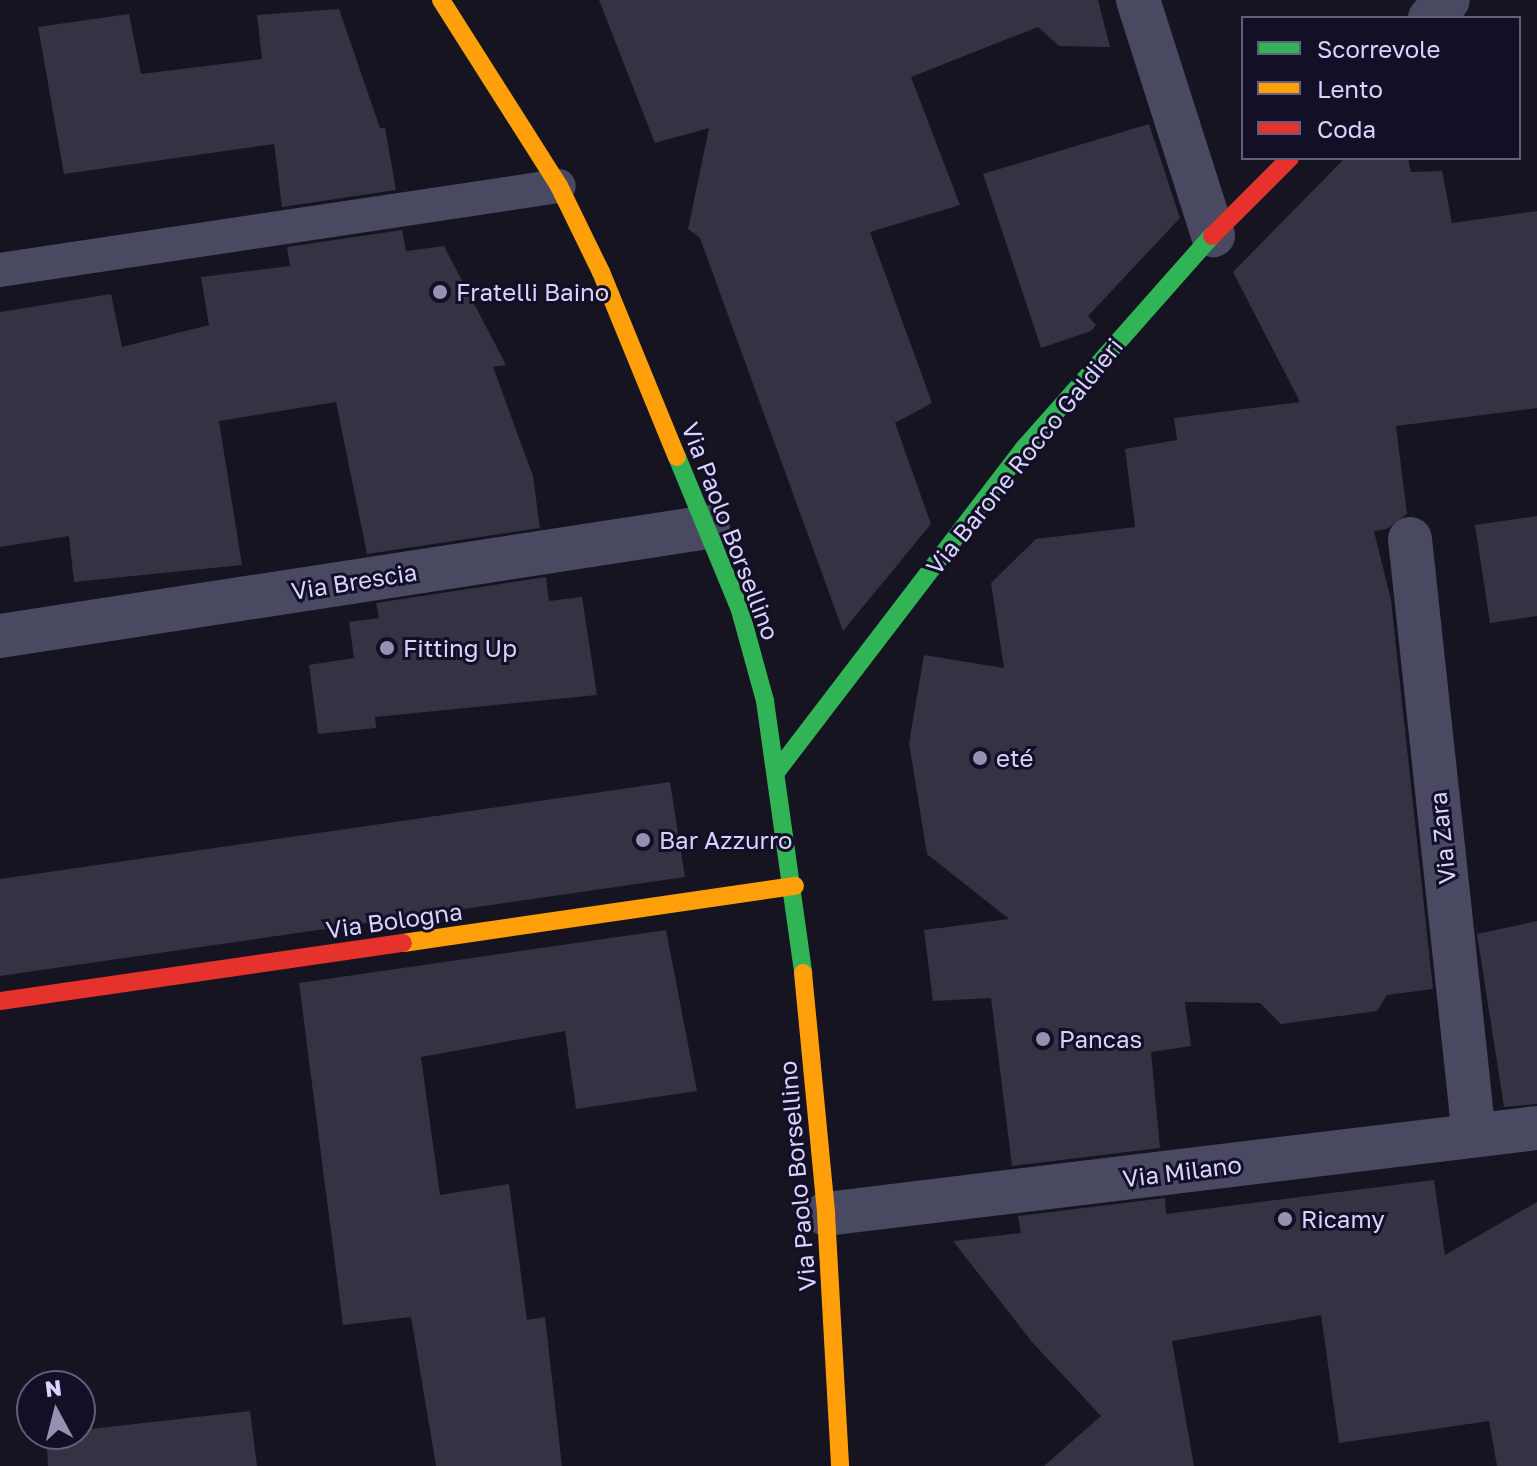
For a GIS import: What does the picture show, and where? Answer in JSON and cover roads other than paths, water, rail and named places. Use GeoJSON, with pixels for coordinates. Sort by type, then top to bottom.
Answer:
{"type":"FeatureCollection","features":[{"type":"Feature","properties":{"kind":"street","name":"Via Paolo Borsellino"},"geometry":{"type":"LineString","coordinates":[[441,0],[559,186],[708,527],[740,610],[777,771],[795,886],[826,1214],[840,1466]]}},
{"type":"Feature","properties":{"kind":"street"},"geometry":{"type":"LineString","coordinates":[[1138,0],[1213,235]]}},
{"type":"Feature","properties":{"kind":"street"},"geometry":{"type":"LineString","coordinates":[[1432,16],[1448,0]]}},
{"type":"Feature","properties":{"kind":"street","name":"Via Barone Rocco Galdieri"},"geometry":{"type":"LineString","coordinates":[[777,771],[1025,447],[1213,235],[1288,160]]}},
{"type":"Feature","properties":{"kind":"street","name":"Via Brescia"},"geometry":{"type":"LineString","coordinates":[[0,636],[708,527]]}},
{"type":"Feature","properties":{"kind":"street","name":"Via Zara"},"geometry":{"type":"LineString","coordinates":[[1410,539],[1474,1136]]}},
{"type":"Feature","properties":{"kind":"street","name":"Via Bologna"},"geometry":{"type":"LineString","coordinates":[[0,1001],[795,886]]}},
{"type":"Feature","properties":{"kind":"street","name":"Via Milano"},"geometry":{"type":"LineString","coordinates":[[826,1214],[1537,1128]]}},
{"type":"Feature","properties":{"kind":"lane"},"geometry":{"type":"LineString","coordinates":[[0,270],[559,186]]}},
{"type":"Feature","properties":{"kind":"place","name":"Fratelli Baino"},"geometry":{"type":"Point","coordinates":[440,292]}},
{"type":"Feature","properties":{"kind":"place","name":"Fitting Up"},"geometry":{"type":"Point","coordinates":[387,648]}},
{"type":"Feature","properties":{"kind":"place","name":"eté"},"geometry":{"type":"Point","coordinates":[980,758]}},
{"type":"Feature","properties":{"kind":"place","name":"Bar Azzurro"},"geometry":{"type":"Point","coordinates":[643,840]}},
{"type":"Feature","properties":{"kind":"place","name":"Pancas"},"geometry":{"type":"Point","coordinates":[1043,1039]}},
{"type":"Feature","properties":{"kind":"place","name":"Ricamy"},"geometry":{"type":"Point","coordinates":[1285,1219]}}]}
